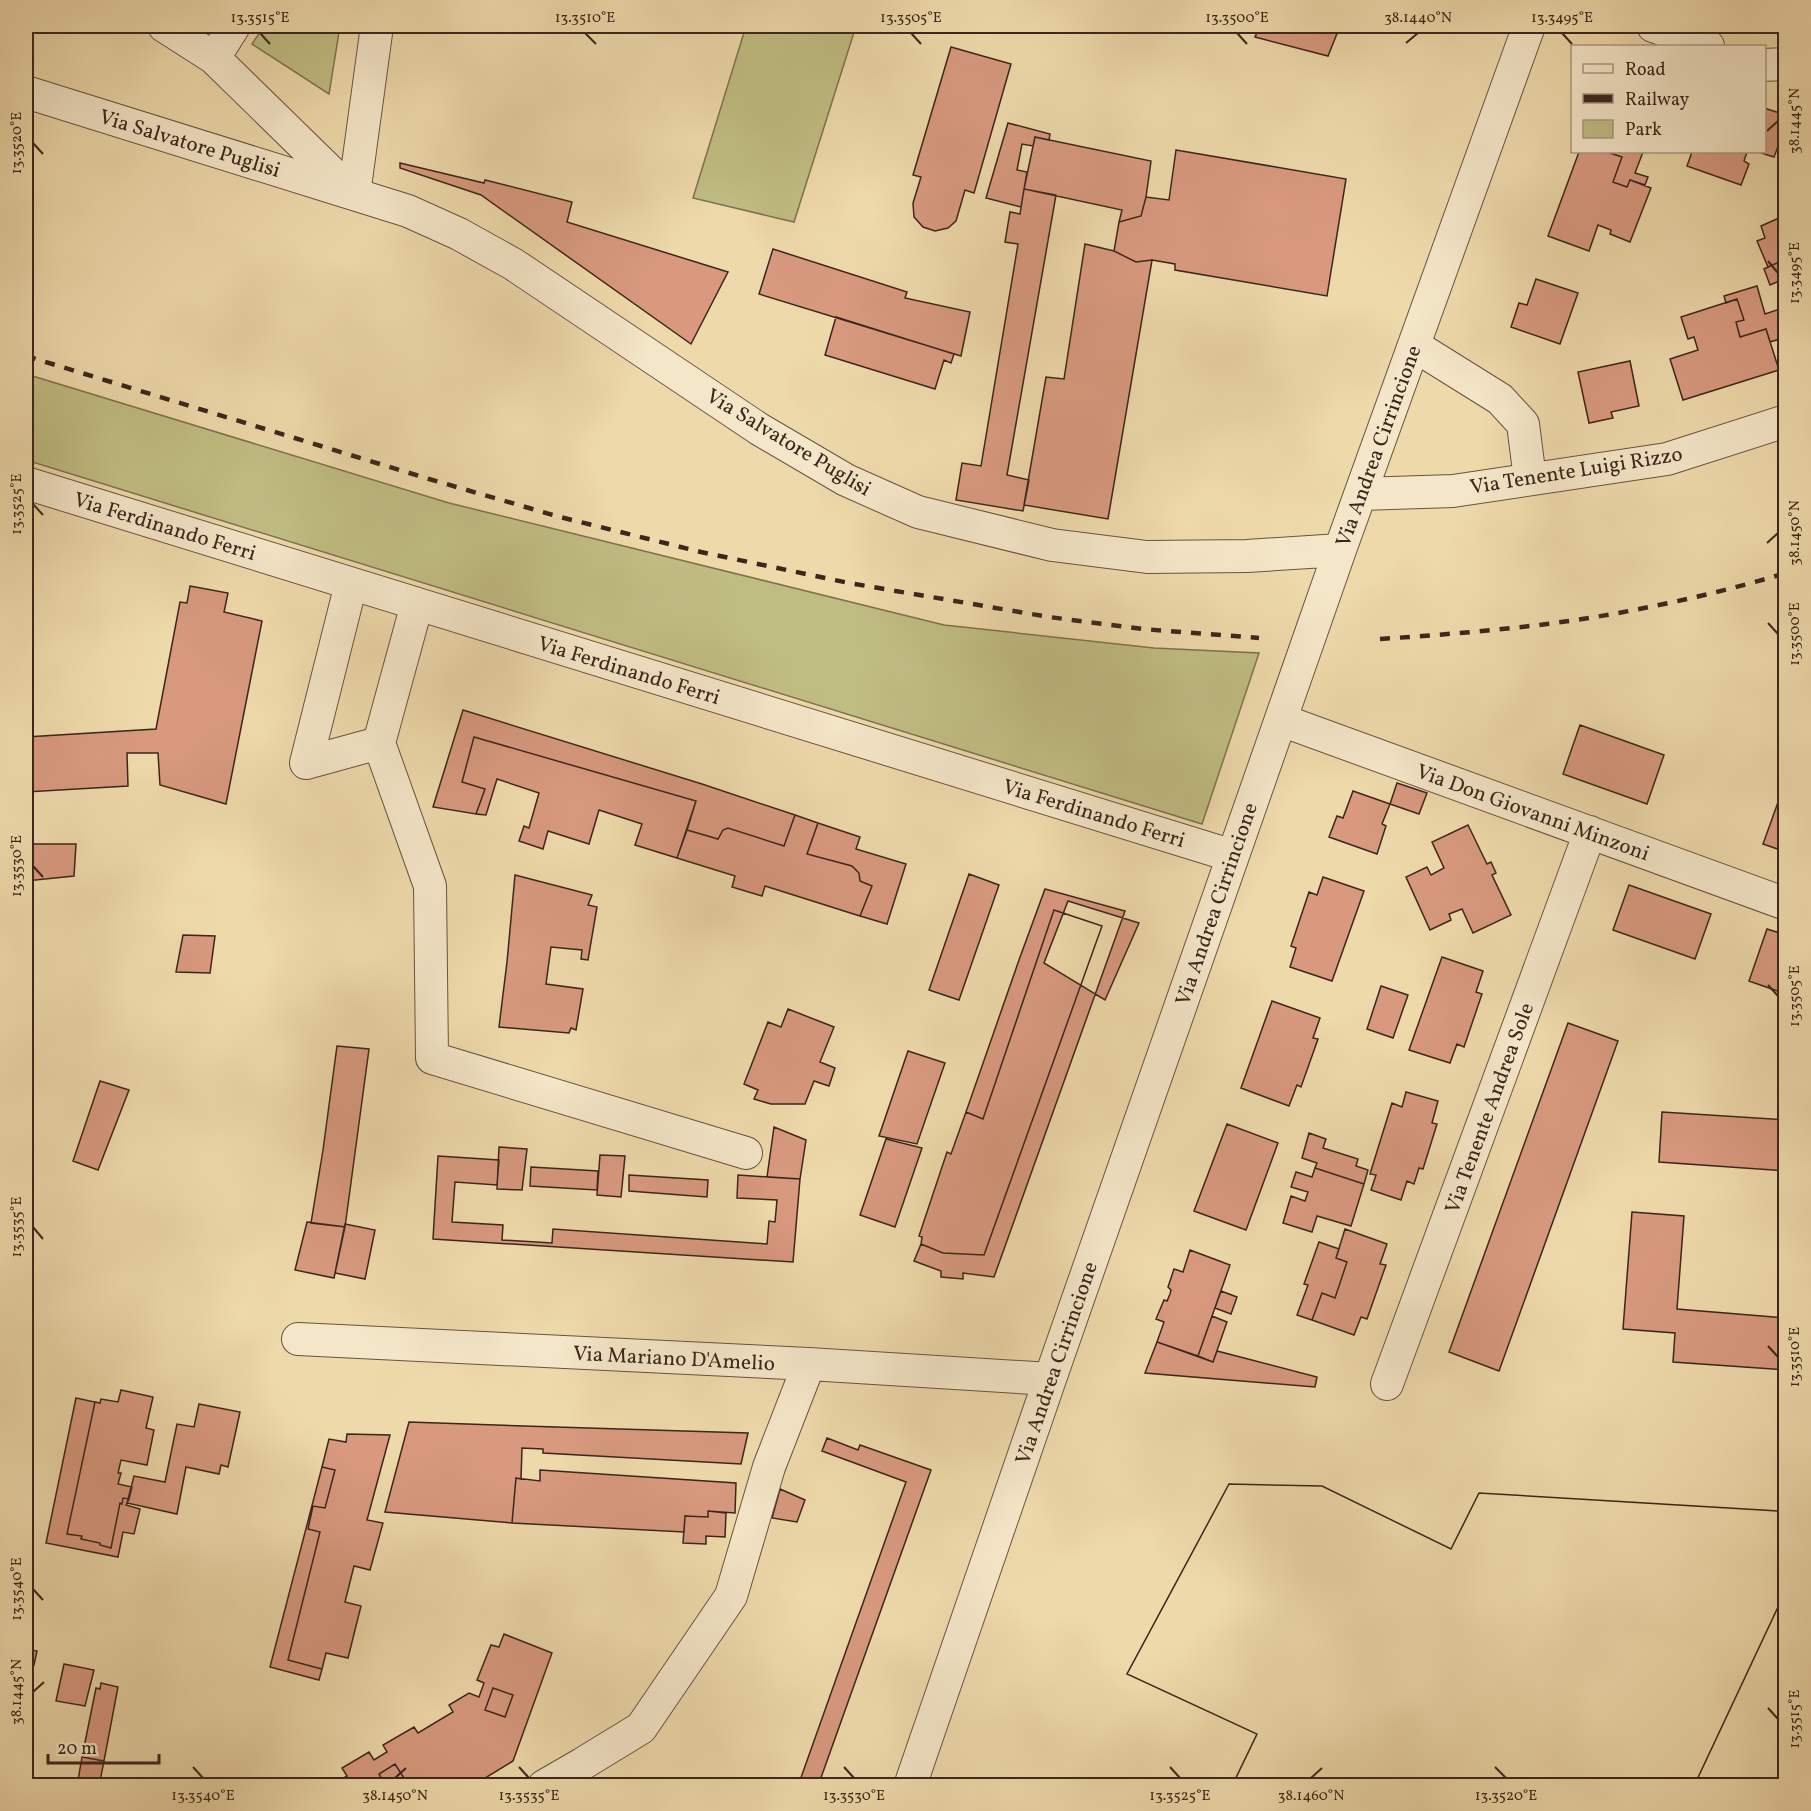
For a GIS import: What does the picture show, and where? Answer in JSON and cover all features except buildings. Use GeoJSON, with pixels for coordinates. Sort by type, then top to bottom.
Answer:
{"type":"FeatureCollection","features":[{"type":"Feature","properties":{"kind":"street","name":"Via Salvatore Puglisi"},"geometry":{"type":"LineString","coordinates":[[164,26],[214,58],[354,194]]}},
{"type":"Feature","properties":{"kind":"street"},"geometry":{"type":"LineString","coordinates":[[214,58],[234,26]]}},
{"type":"Feature","properties":{"kind":"street"},"geometry":{"type":"LineString","coordinates":[[354,194],[377,26]]}},
{"type":"Feature","properties":{"kind":"street","name":"Via Andrea Cirrincione"},"geometry":{"type":"LineString","coordinates":[[910,1785],[1340,550],[1529,26]]}},
{"type":"Feature","properties":{"kind":"street"},"geometry":{"type":"LineString","coordinates":[[1653,26],[1705,45]]}},
{"type":"Feature","properties":{"kind":"street"},"geometry":{"type":"LineString","coordinates":[[1766,65],[1785,64]]}},
{"type":"Feature","properties":{"kind":"street","name":"Via Salvatore Puglisi"},"geometry":{"type":"LineString","coordinates":[[26,92],[408,211],[459,234],[513,264],[759,429],[846,480],[918,512],[1052,545],[1147,557],[1248,556],[1340,550]]}},
{"type":"Feature","properties":{"kind":"street"},"geometry":{"type":"LineString","coordinates":[[1415,346],[1500,399],[1523,424],[1530,479]]}},
{"type":"Feature","properties":{"kind":"street","name":"Via Tenente Luigi Rizzo"},"geometry":{"type":"LineString","coordinates":[[1361,494],[1453,491],[1667,459],[1785,421]]}},
{"type":"Feature","properties":{"kind":"street","name":"Via Ferdinando Ferri"},"geometry":{"type":"LineString","coordinates":[[26,483],[1233,856]]}},
{"type":"Feature","properties":{"kind":"street"},"geometry":{"type":"LineString","coordinates":[[351,584],[306,763],[379,743]]}},
{"type":"Feature","properties":{"kind":"street"},"geometry":{"type":"LineString","coordinates":[[417,604],[379,743],[430,886],[432,1058],[746,1153]]}},
{"type":"Feature","properties":{"kind":"street","name":"Via Don Giovanni Minzoni"},"geometry":{"type":"LineString","coordinates":[[1281,720],[1785,904]]}},
{"type":"Feature","properties":{"kind":"street","name":"Via Tenente Andrea Sole"},"geometry":{"type":"LineString","coordinates":[[1388,1384],[1590,832]]}},
{"type":"Feature","properties":{"kind":"street","name":"Via Mariano D'Amelio"},"geometry":{"type":"LineString","coordinates":[[298,1339],[809,1364],[1050,1379]]}},
{"type":"Feature","properties":{"kind":"street"},"geometry":{"type":"LineString","coordinates":[[544,1785],[641,1728],[730,1596],[769,1467],[809,1364]]}},
{"type":"Feature","properties":{"kind":"green space"},"geometry":{"type":"Polygon","coordinates":[[[264,26],[340,26],[329,94],[252,44],[264,26]]]}},
{"type":"Feature","properties":{"kind":"green space"},"geometry":{"type":"Polygon","coordinates":[[[746,26],[856,26],[794,222],[693,198],[746,26]]]}},
{"type":"Feature","properties":{"kind":"green space"},"geometry":{"type":"Polygon","coordinates":[[[26,374],[449,503],[944,625],[1154,648],[1259,653],[1202,824],[26,460],[26,374]]]}},
{"type":"Feature","properties":{"kind":"railway"},"geometry":{"type":"LineString","coordinates":[[26,356],[429,479],[560,517],[701,552],[849,583],[1049,617],[1143,629],[1259,638]]}},
{"type":"Feature","properties":{"kind":"railway"},"geometry":{"type":"LineString","coordinates":[[1380,639],[1578,620],[1697,597],[1786,573]]}}]}
